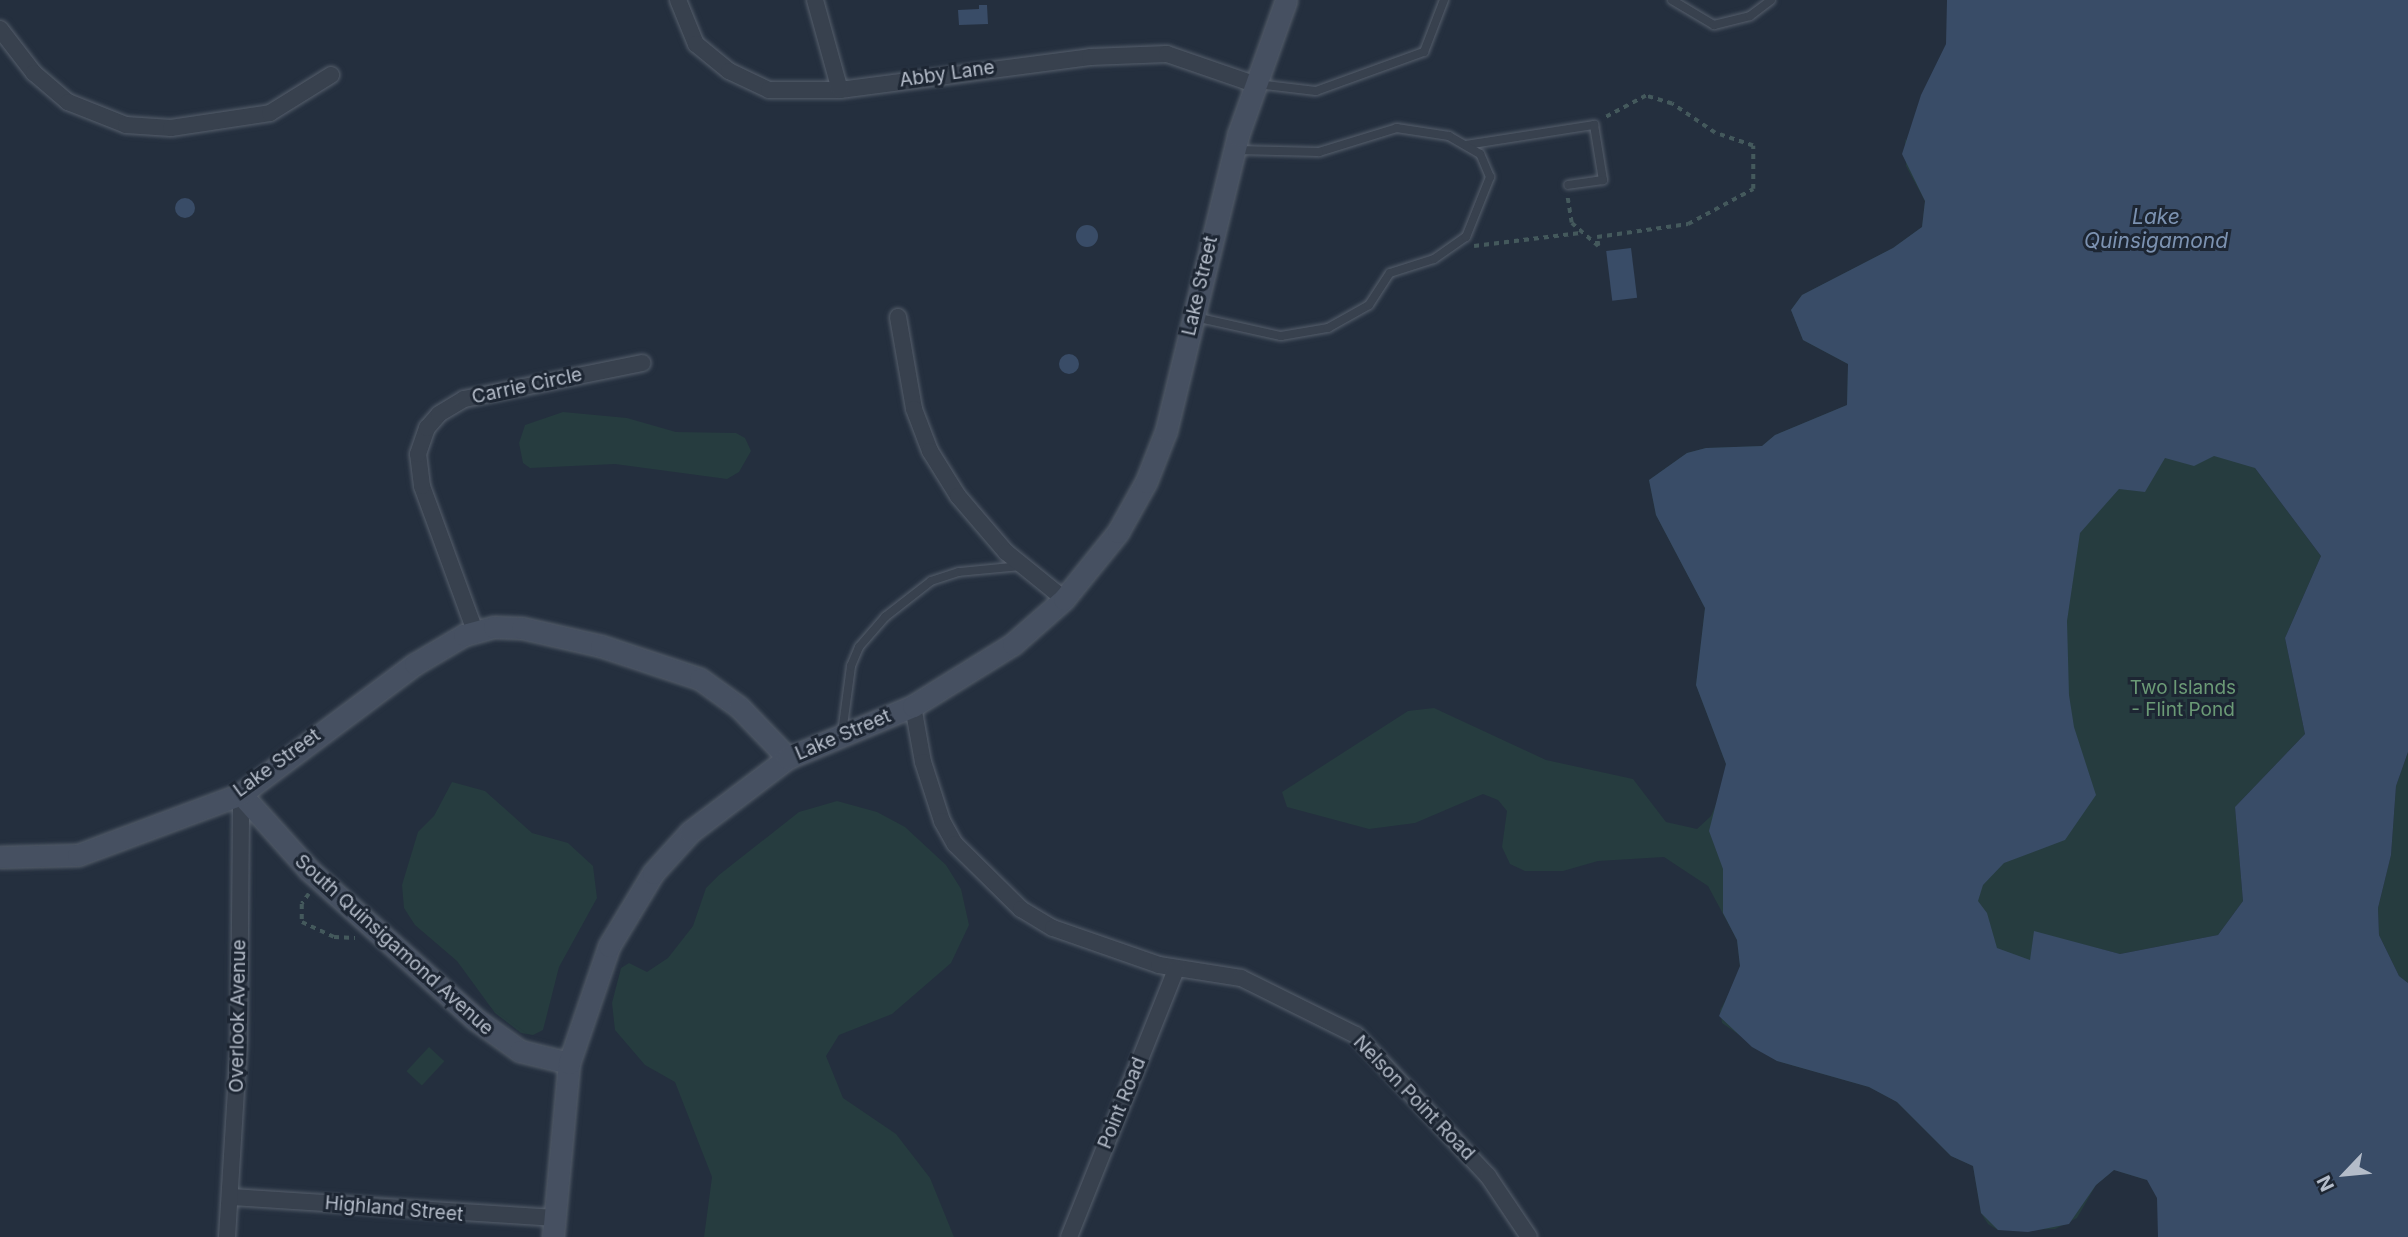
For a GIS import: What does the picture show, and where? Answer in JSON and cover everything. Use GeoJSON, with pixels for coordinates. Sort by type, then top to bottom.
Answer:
{"type":"FeatureCollection","features":[{"type":"Feature","properties":{"kind":"main road","name":"Lake Street"},"geometry":{"type":"LineString","coordinates":[[0,857],[78,855],[241,794],[415,664],[475,631],[501,627],[536,630],[700,679],[739,707],[788,758],[913,706],[1013,644],[1064,600],[1118,532],[1146,482],[1171,414],[1192,316],[1234,150],[1254,83],[1286,0]]}},
{"type":"Feature","properties":{"kind":"main road"},"geometry":{"type":"LineString","coordinates":[[554,1228],[569,1063],[609,946],[653,873],[690,832],[788,758]]}},
{"type":"Feature","properties":{"kind":"main road","name":"South Quinsigamond Avenue"},"geometry":{"type":"LineString","coordinates":[[241,794],[276,838],[322,882],[504,1042],[536,1056],[569,1063]]}},
{"type":"Feature","properties":{"kind":"street","name":"Abby Lane"},"geometry":{"type":"LineString","coordinates":[[678,0],[696,44],[729,71],[769,90],[840,90],[1066,59],[1167,54],[1254,83]]}},
{"type":"Feature","properties":{"kind":"street"},"geometry":{"type":"LineString","coordinates":[[815,0],[840,90]]}},
{"type":"Feature","properties":{"kind":"street"},"geometry":{"type":"LineString","coordinates":[[0,29],[34,73],[68,102],[126,125],[171,128],[263,115],[290,104],[331,75]]}},
{"type":"Feature","properties":{"kind":"street"},"geometry":{"type":"LineString","coordinates":[[898,317],[914,410],[930,451],[958,496],[1023,566],[1064,600]]}},
{"type":"Feature","properties":{"kind":"street","name":"Carrie Circle"},"geometry":{"type":"LineString","coordinates":[[475,631],[422,486],[418,454],[427,428],[439,414],[464,399],[642,363]]}},
{"type":"Feature","properties":{"kind":"street","name":"Nelson Point Road"},"geometry":{"type":"LineString","coordinates":[[913,706],[923,762],[942,821],[956,844],[1021,909],[1053,928],[1176,969],[1241,978],[1356,1035],[1488,1176],[1529,1237]]}},
{"type":"Feature","properties":{"kind":"street","name":"Overlook Avenue"},"geometry":{"type":"LineString","coordinates":[[228,1237],[239,1041],[241,794]]}},
{"type":"Feature","properties":{"kind":"street","name":"Point Road"},"geometry":{"type":"LineString","coordinates":[[1069,1237],[1176,969]]}},
{"type":"Feature","properties":{"kind":"street","name":"Highland Street"},"geometry":{"type":"LineString","coordinates":[[232,1197],[554,1228]]}},
{"type":"Feature","properties":{"kind":"lane"},"geometry":{"type":"LineString","coordinates":[[1254,83],[1316,91],[1356,80],[1424,52],[1444,0]]}},
{"type":"Feature","properties":{"kind":"lane"},"geometry":{"type":"LineString","coordinates":[[1672,0],[1714,25],[1751,16],[1771,0]]}},
{"type":"Feature","properties":{"kind":"lane"},"geometry":{"type":"LineString","coordinates":[[1465,145],[1594,125],[1603,180],[1568,185]]}},
{"type":"Feature","properties":{"kind":"lane"},"geometry":{"type":"LineString","coordinates":[[1192,316],[1281,335],[1328,328],[1369,304],[1390,273],[1434,259],[1466,237],[1490,177],[1480,154],[1449,136],[1397,128],[1318,152],[1234,150]]}},
{"type":"Feature","properties":{"kind":"lane"},"geometry":{"type":"LineString","coordinates":[[841,734],[851,666],[859,647],[886,617],[931,581],[959,572],[1023,566]]}},
{"type":"Feature","properties":{"kind":"path"},"geometry":{"type":"LineString","coordinates":[[1568,185],[1568,211],[1580,233],[1598,246],[1597,237],[1688,224],[1753,188],[1753,146],[1715,133],[1672,104],[1646,96],[1594,125]]}},
{"type":"Feature","properties":{"kind":"path"},"geometry":{"type":"LineString","coordinates":[[1477,236],[1473,246],[1580,233]]}},
{"type":"Feature","properties":{"kind":"path"},"geometry":{"type":"LineString","coordinates":[[322,882],[302,904],[302,922],[334,937],[360,939]]}},
{"type":"Feature","properties":{"kind":"green space","name":"Two Islands - Flint Pond"},"geometry":{"type":"Polygon","coordinates":[[[1905,139],[2255,468],[2321,556],[2285,638],[2305,734],[2235,807],[2243,901],[2218,935],[2120,954],[2034,932],[2147,1180],[2114,1170],[2096,1185],[2077,1218],[2055,1229],[1998,1230],[1988,1224],[1981,1213],[1973,1166],[1951,1156],[1897,1102],[1869,1087],[1777,1061],[1722,1023],[1720,1010],[1737,981],[1740,966],[1737,940],[1708,886],[1664,857],[1598,861],[1563,871],[1525,871],[1510,864],[1502,847],[1507,811],[1498,800],[1483,794],[1415,823],[1369,829],[1287,807],[1282,792],[1408,711],[1434,708],[1546,760],[1633,779],[1666,822],[1697,829],[1711,816],[1725,783],[1726,764],[1696,685],[1705,608],[1656,515],[1649,480],[1687,453],[1706,448],[1762,446],[1775,435],[1847,405],[1848,364],[1803,340],[1791,310],[1802,295],[1893,248],[1922,227],[1925,201],[1906,166],[1905,139]]]}},
{"type":"Feature","properties":{"kind":"green space"},"geometry":{"type":"Polygon","coordinates":[[[563,412],[627,418],[676,432],[736,433],[745,438],[751,451],[739,472],[727,479],[615,464],[530,468],[523,463],[519,443],[525,425],[563,412]]]}},
{"type":"Feature","properties":{"kind":"green space"},"geometry":{"type":"Polygon","coordinates":[[[2408,752],[2408,983],[2399,976],[2379,935],[2378,908],[2391,855],[2396,786],[2408,752]]]}},
{"type":"Feature","properties":{"kind":"green space"},"geometry":{"type":"Polygon","coordinates":[[[452,782],[485,791],[532,833],[568,843],[593,866],[597,898],[559,967],[543,1030],[533,1035],[521,1033],[495,1013],[457,961],[415,925],[404,908],[402,885],[418,832],[434,816],[452,782]]]}},
{"type":"Feature","properties":{"kind":"green space"},"geometry":{"type":"Polygon","coordinates":[[[837,801],[877,812],[905,827],[946,865],[961,889],[969,925],[951,963],[892,1014],[839,1035],[826,1056],[843,1098],[896,1134],[930,1178],[954,1237],[704,1237],[712,1177],[675,1082],[645,1065],[615,1030],[612,1003],[621,968],[629,963],[647,972],[668,958],[693,926],[706,888],[719,875],[799,812],[837,801]]]}},
{"type":"Feature","properties":{"kind":"green space"},"geometry":{"type":"Polygon","coordinates":[[[429,1047],[444,1061],[422,1085],[406,1071],[429,1047]]]}},
{"type":"Feature","properties":{"kind":"water","name":"Lake Quinsigamond"},"geometry":{"type":"Polygon","coordinates":[[[1947,0],[2408,0],[2408,752],[2396,786],[2391,855],[2378,908],[2379,935],[2399,976],[2408,983],[2408,1237],[2158,1237],[2157,1198],[2147,1180],[2114,1170],[2096,1185],[2069,1224],[2028,1232],[1998,1230],[1981,1213],[1973,1166],[1951,1156],[1897,1102],[1869,1087],[1777,1061],[1752,1047],[1719,1016],[1740,966],[1737,940],[1723,913],[1723,869],[1709,831],[1726,764],[1696,685],[1705,608],[1656,515],[1649,480],[1687,453],[1706,448],[1762,446],[1775,435],[1847,405],[1848,364],[1803,340],[1791,310],[1802,295],[1893,248],[1922,227],[1925,201],[1902,154],[1921,95],[1946,44],[1947,0]],[[2214,456],[2194,466],[2165,458],[2145,492],[2119,489],[2080,533],[2067,621],[2069,695],[2074,727],[2096,795],[2065,840],[2004,863],[1983,885],[1978,901],[1987,913],[1997,948],[2030,960],[2034,931],[2120,954],[2218,935],[2243,901],[2235,807],[2305,734],[2285,638],[2321,556],[2255,468],[2214,456]]]}},
{"type":"Feature","properties":{"kind":"water"},"geometry":{"type":"Polygon","coordinates":[[[979,5],[987,5],[988,24],[959,25],[958,10],[979,9],[979,5]]]}},
{"type":"Feature","properties":{"kind":"water"},"geometry":{"type":"Polygon","coordinates":[[[181,198],[189,198],[195,208],[189,218],[181,218],[175,212],[175,204],[181,198]]]}},
{"type":"Feature","properties":{"kind":"water"},"geometry":{"type":"Polygon","coordinates":[[[1087,225],[1095,228],[1098,236],[1095,244],[1087,247],[1079,244],[1076,236],[1079,228],[1087,225]]]}},
{"type":"Feature","properties":{"kind":"water"},"geometry":{"type":"Polygon","coordinates":[[[1631,248],[1637,298],[1612,301],[1606,251],[1631,248]]]}},
{"type":"Feature","properties":{"kind":"water"},"geometry":{"type":"Polygon","coordinates":[[[1065,354],[1073,354],[1079,364],[1073,374],[1065,374],[1059,368],[1059,360],[1065,354]]]}}]}
